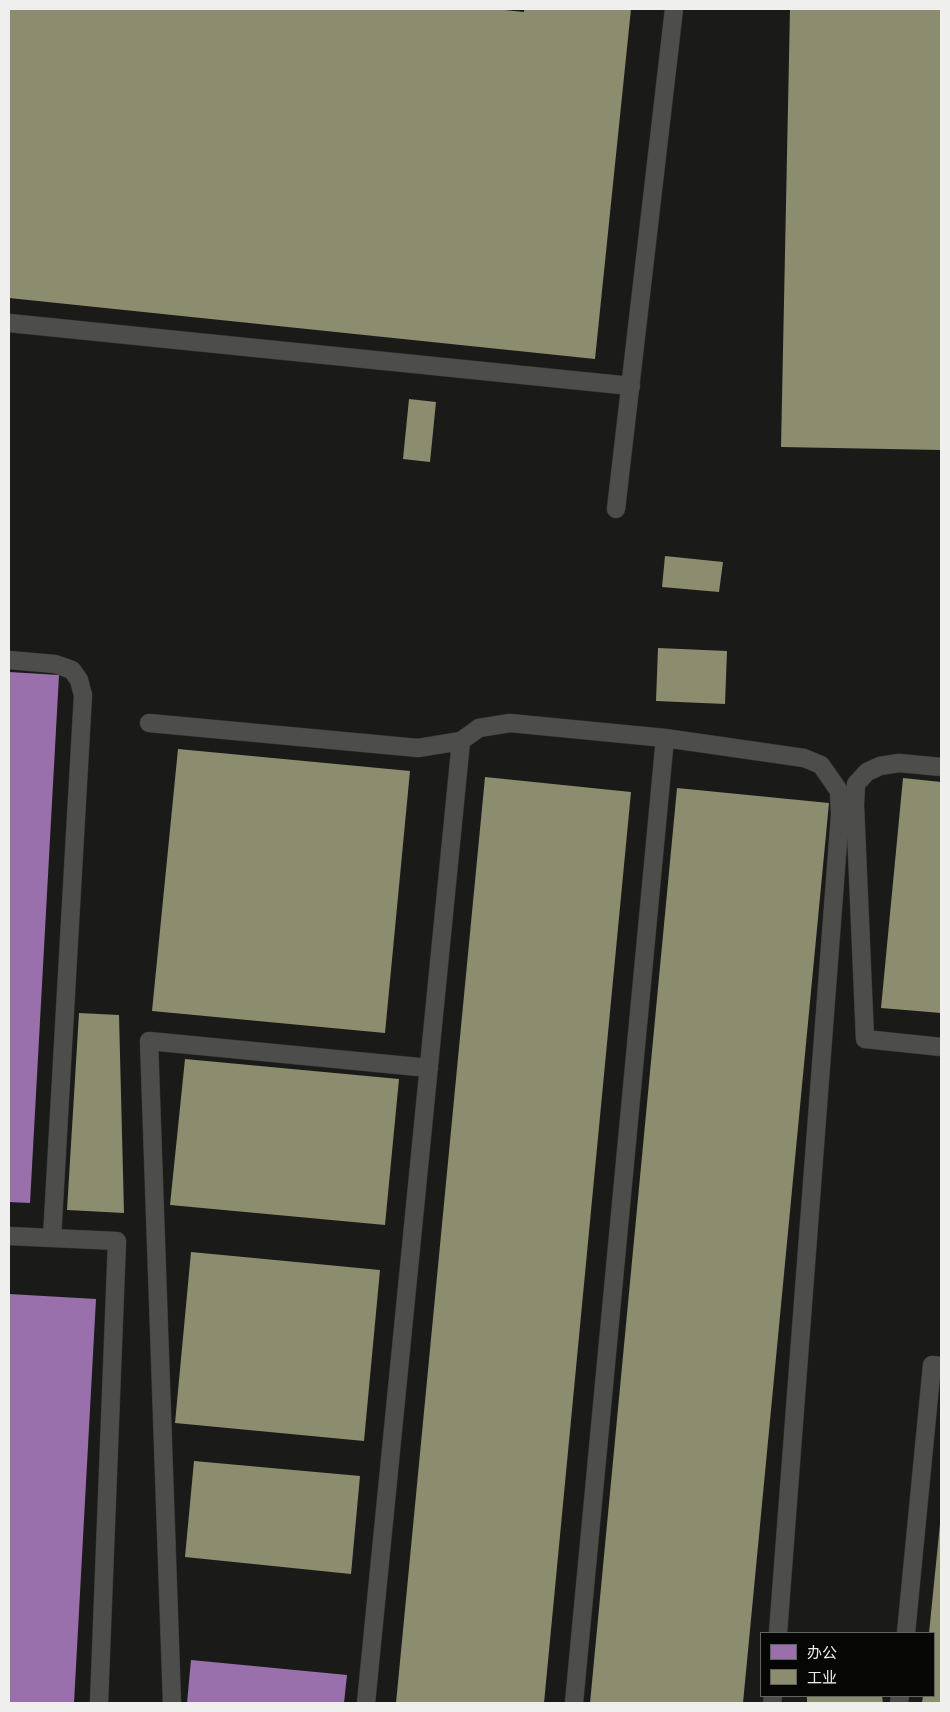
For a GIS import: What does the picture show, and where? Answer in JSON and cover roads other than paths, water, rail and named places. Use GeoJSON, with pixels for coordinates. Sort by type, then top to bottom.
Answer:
{"type":"FeatureCollection","features":[{"type":"Feature","properties":{"kind":"lane"},"geometry":{"type":"LineString","coordinates":[[616,509],[674,9]]}},
{"type":"Feature","properties":{"kind":"lane"},"geometry":{"type":"LineString","coordinates":[[9,324],[631,386]]}},
{"type":"Feature","properties":{"kind":"lane"},"geometry":{"type":"LineString","coordinates":[[9,660],[55,664],[72,670],[79,680],[83,696],[52,1238]]}},
{"type":"Feature","properties":{"kind":"lane"},"geometry":{"type":"LineString","coordinates":[[149,723],[418,748],[461,742],[479,728],[510,723],[665,738],[804,758],[821,765],[838,791],[840,815],[778,1632]]}},
{"type":"Feature","properties":{"kind":"lane"},"geometry":{"type":"LineString","coordinates":[[574,1703],[665,738]]}},
{"type":"Feature","properties":{"kind":"lane"},"geometry":{"type":"LineString","coordinates":[[366,1703],[461,742]]}},
{"type":"Feature","properties":{"kind":"lane"},"geometry":{"type":"LineString","coordinates":[[941,767],[899,763],[880,766],[867,772],[856,784],[855,805],[865,1039],[941,1047]]}},
{"type":"Feature","properties":{"kind":"lane"},"geometry":{"type":"LineString","coordinates":[[172,1703],[149,1041],[429,1068]]}},
{"type":"Feature","properties":{"kind":"lane"},"geometry":{"type":"LineString","coordinates":[[9,1236],[117,1241],[99,1703]]}},
{"type":"Feature","properties":{"kind":"lane"},"geometry":{"type":"LineString","coordinates":[[906,1632],[932,1365],[941,1366]]}}]}
